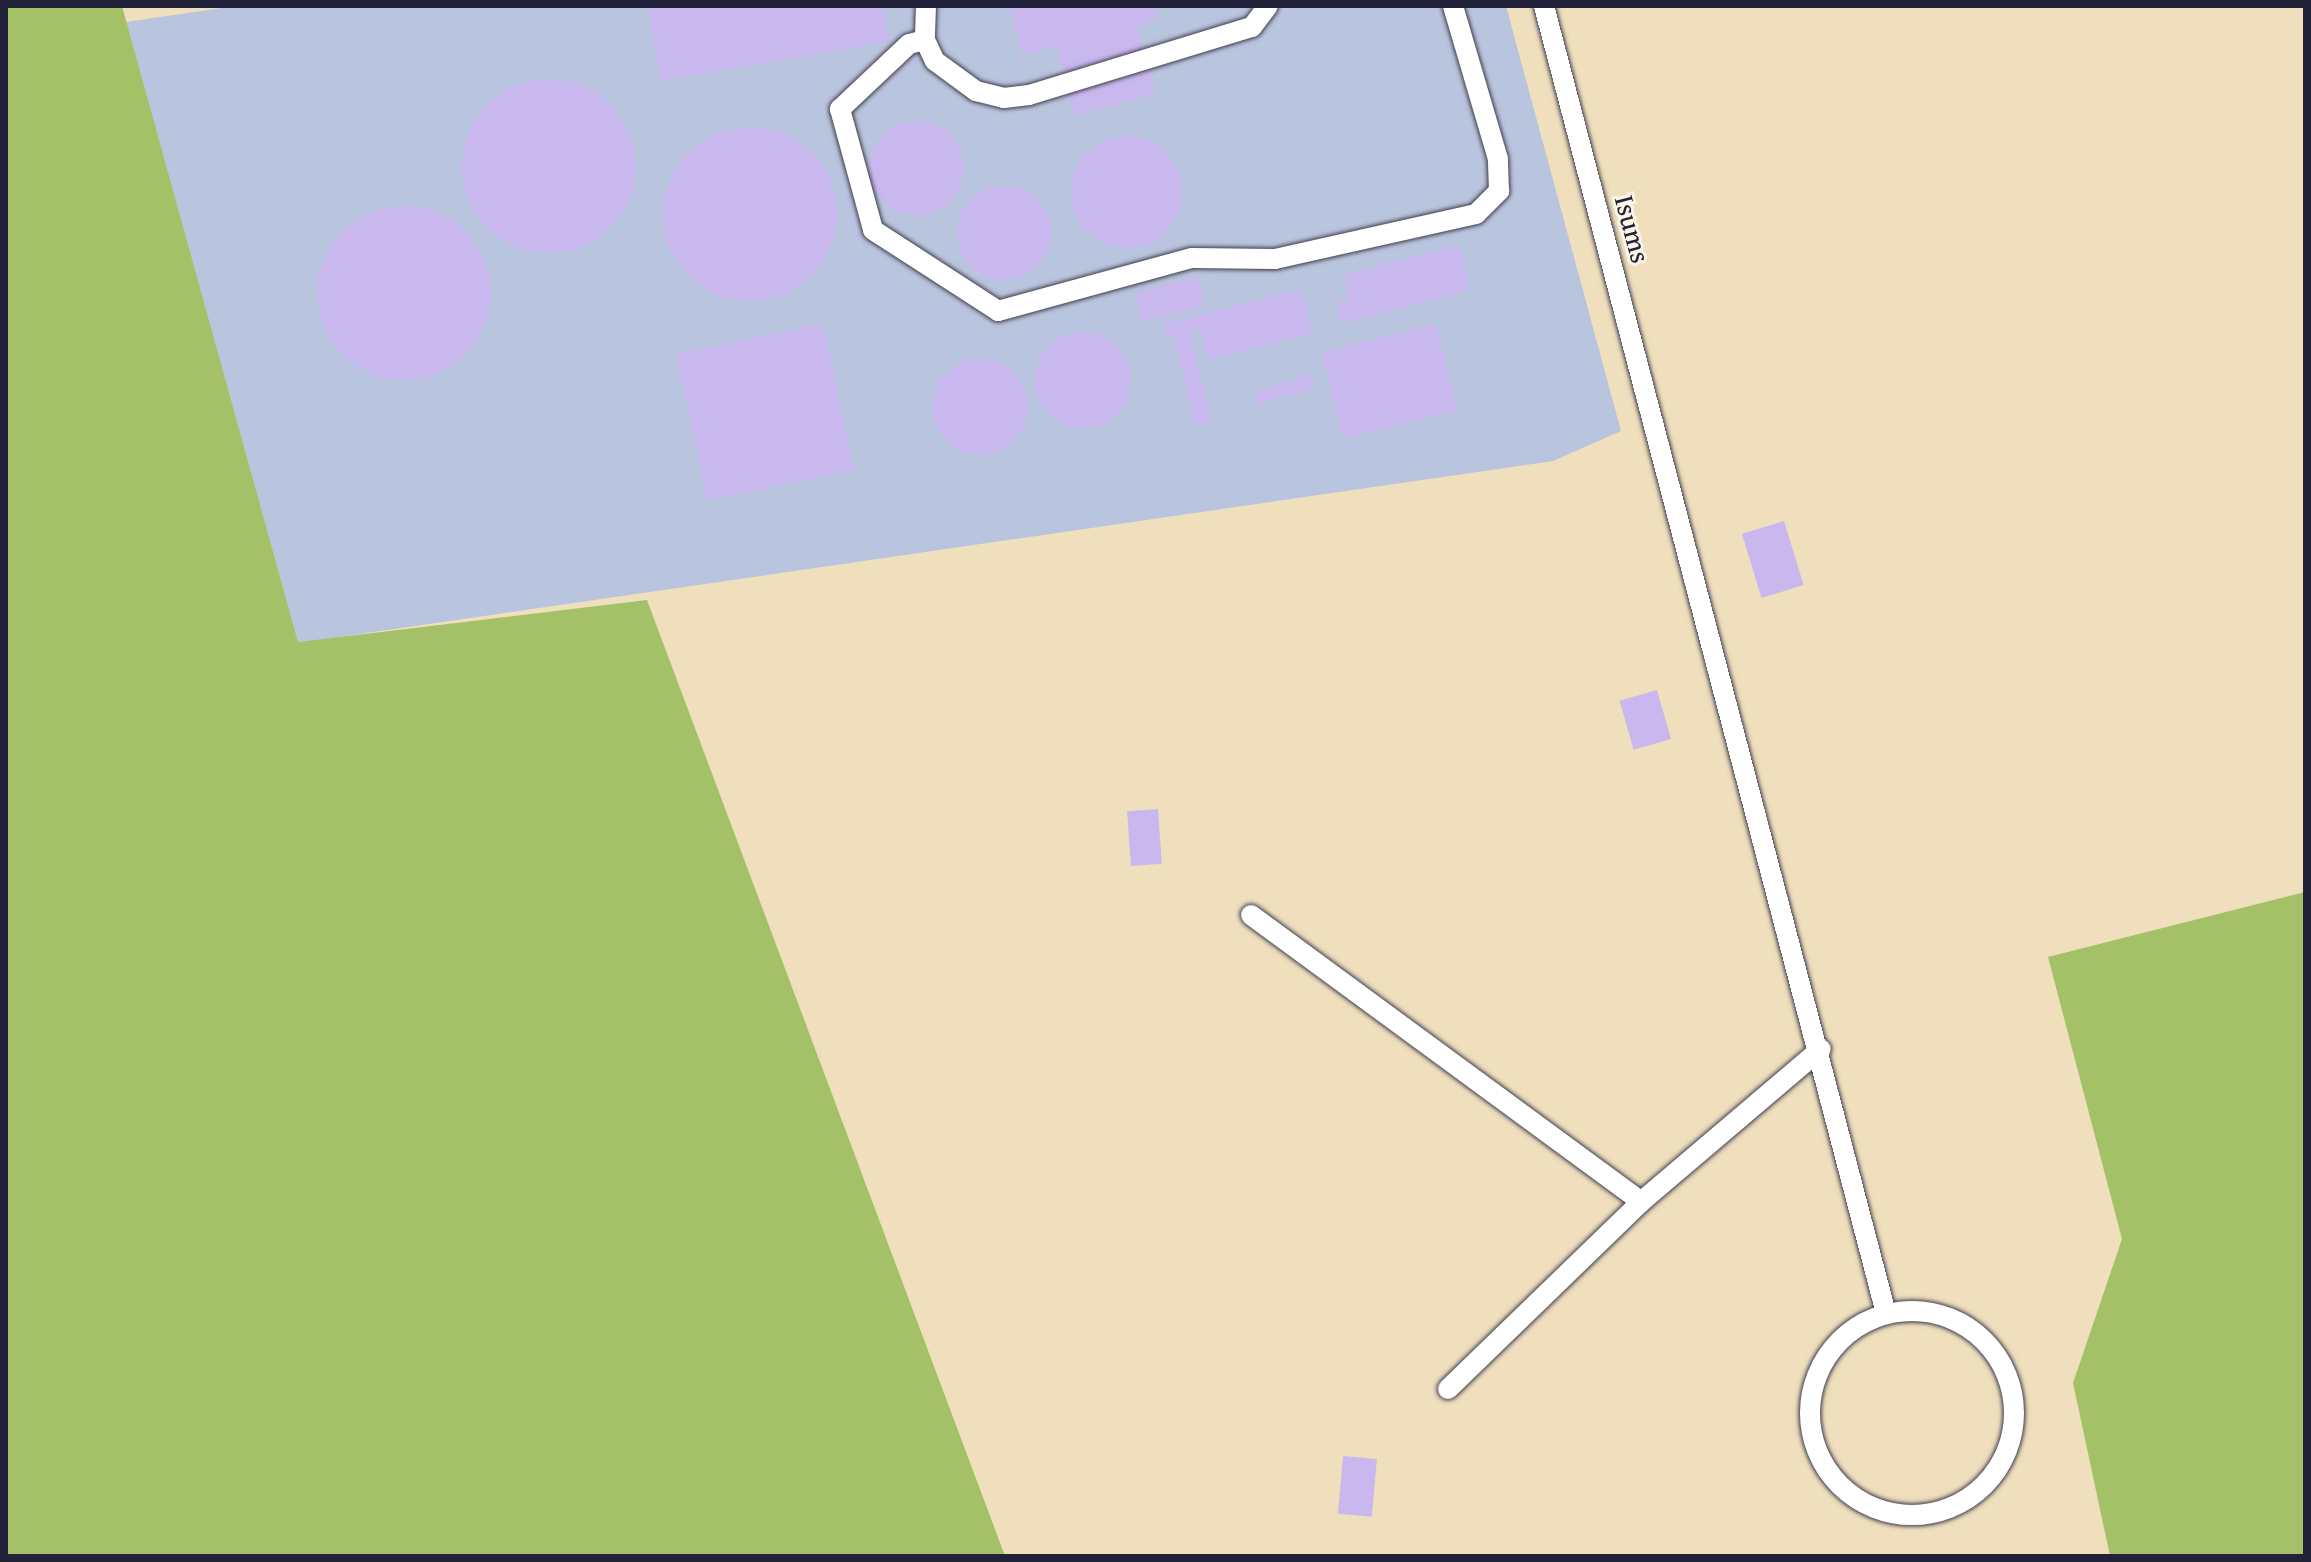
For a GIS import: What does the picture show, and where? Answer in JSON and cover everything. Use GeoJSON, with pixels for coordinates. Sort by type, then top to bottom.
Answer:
{"type":"FeatureCollection","features":[{"type":"Feature","properties":{"kind":"lane"},"geometry":{"type":"LineString","coordinates":[[926,6],[925,40],[935,61],[976,91],[1004,98],[1029,95],[1252,27],[1268,6]]}},
{"type":"Feature","properties":{"kind":"lane"},"geometry":{"type":"LineString","coordinates":[[925,40],[909,44],[840,109],[852,154],[873,230],[998,311],[1192,258],[1275,259],[1476,214],[1499,191],[1498,159],[1453,6]]}},
{"type":"Feature","properties":{"kind":"lane","name":"Isums"},"geometry":{"type":"LineString","coordinates":[[1544,6],[1821,1049],[1886,1313]]}},
{"type":"Feature","properties":{"kind":"lane"},"geometry":{"type":"LineString","coordinates":[[1251,915],[1641,1202]]}},
{"type":"Feature","properties":{"kind":"lane"},"geometry":{"type":"LineString","coordinates":[[1448,1389],[1641,1202],[1821,1049]]}},
{"type":"Feature","properties":{"kind":"lane"},"geometry":{"type":"LineString","coordinates":[[1934,1312],[1977,1333],[1996,1352],[2012,1384],[2013,1433],[1994,1476],[1961,1503],[1936,1513],[1900,1515],[1845,1491],[1823,1463],[1809,1412],[1816,1376],[1844,1335],[1886,1313],[1934,1312]]}},
{"type":"Feature","properties":{"kind":"shaded area"},"geometry":{"type":"Polygon","coordinates":[[[235,6],[1506,6],[1621,431],[1553,461],[298,643],[126,22],[235,6]]]}},
{"type":"Feature","properties":{"kind":"green space"},"geometry":{"type":"Polygon","coordinates":[[[6,6],[122,6],[298,642],[647,600],[1005,1556],[6,1556],[6,6]]]}},
{"type":"Feature","properties":{"kind":"green space"},"geometry":{"type":"Polygon","coordinates":[[[2305,892],[2305,1556],[2110,1556],[2073,1383],[2122,1239],[2048,957],[2305,892]]]}},
{"type":"Feature","properties":{"kind":"building"},"geometry":{"type":"Polygon","coordinates":[[[648,6],[883,6],[889,41],[661,81],[648,6]]]}},
{"type":"Feature","properties":{"kind":"building"},"geometry":{"type":"Polygon","coordinates":[[[1009,6],[1154,6],[1158,18],[1137,25],[1155,94],[1074,116],[1056,46],[1023,56],[1009,6]]]}},
{"type":"Feature","properties":{"kind":"building"},"geometry":{"type":"Polygon","coordinates":[[[549,79],[582,85],[611,104],[630,133],[636,166],[630,199],[611,228],[582,247],[549,253],[516,247],[487,228],[468,199],[462,166],[468,133],[487,104],[516,85],[549,79]]]}},
{"type":"Feature","properties":{"kind":"building"},"geometry":{"type":"Polygon","coordinates":[[[917,121],[935,125],[950,135],[960,150],[964,168],[960,186],[950,201],[935,211],[917,215],[899,211],[884,201],[874,186],[870,168],[874,150],[884,135],[899,125],[917,121]]]}},
{"type":"Feature","properties":{"kind":"building"},"geometry":{"type":"Polygon","coordinates":[[[750,127],[783,133],[812,152],[831,181],[837,214],[831,247],[812,276],[783,295],[750,301],[717,295],[688,276],[669,247],[663,214],[669,181],[688,152],[717,133],[750,127]]]}},
{"type":"Feature","properties":{"kind":"building"},"geometry":{"type":"Polygon","coordinates":[[[1127,136],[1149,140],[1167,152],[1179,170],[1183,192],[1179,214],[1167,232],[1149,244],[1127,248],[1105,244],[1087,232],[1075,214],[1071,192],[1075,170],[1087,152],[1105,140],[1127,136]]]}},
{"type":"Feature","properties":{"kind":"building"},"geometry":{"type":"Polygon","coordinates":[[[1004,186],[1022,190],[1037,200],[1047,215],[1051,233],[1047,251],[1037,266],[1022,276],[1004,280],[986,276],[971,266],[961,251],[957,233],[961,215],[971,200],[986,190],[1004,186]]]}},
{"type":"Feature","properties":{"kind":"building"},"geometry":{"type":"Polygon","coordinates":[[[404,206],[437,212],[466,231],[485,260],[491,293],[485,326],[466,355],[437,374],[404,380],[371,374],[342,355],[323,326],[317,293],[323,260],[342,231],[371,212],[404,206]]]}},
{"type":"Feature","properties":{"kind":"building"},"geometry":{"type":"Polygon","coordinates":[[[1459,245],[1470,290],[1341,324],[1336,302],[1350,299],[1344,275],[1459,245]]]}},
{"type":"Feature","properties":{"kind":"building"},"geometry":{"type":"Polygon","coordinates":[[[1197,276],[1205,306],[1142,323],[1134,293],[1197,276]]]}},
{"type":"Feature","properties":{"kind":"building"},"geometry":{"type":"Polygon","coordinates":[[[1301,289],[1313,333],[1208,360],[1200,329],[1189,331],[1212,423],[1196,427],[1173,335],[1167,337],[1165,324],[1301,289]]]}},
{"type":"Feature","properties":{"kind":"building"},"geometry":{"type":"Polygon","coordinates":[[[823,323],[854,470],[707,501],[676,354],[823,323]]]}},
{"type":"Feature","properties":{"kind":"building"},"geometry":{"type":"Polygon","coordinates":[[[1436,324],[1458,410],[1343,439],[1322,353],[1436,324]]]}},
{"type":"Feature","properties":{"kind":"building"},"geometry":{"type":"Polygon","coordinates":[[[1083,332],[1101,336],[1117,346],[1127,362],[1131,380],[1127,398],[1117,414],[1101,424],[1083,428],[1065,424],[1049,414],[1039,398],[1035,380],[1039,362],[1049,346],[1065,336],[1083,332]]]}},
{"type":"Feature","properties":{"kind":"building"},"geometry":{"type":"Polygon","coordinates":[[[980,359],[998,363],[1014,373],[1024,389],[1028,407],[1024,425],[1014,441],[998,451],[980,455],[962,451],[946,441],[936,425],[932,407],[936,389],[946,373],[962,363],[980,359]]]}},
{"type":"Feature","properties":{"kind":"building"},"geometry":{"type":"Polygon","coordinates":[[[1311,374],[1315,387],[1258,405],[1254,392],[1311,374]]]}},
{"type":"Feature","properties":{"kind":"building"},"geometry":{"type":"Polygon","coordinates":[[[1784,521],[1804,585],[1762,598],[1742,534],[1784,521]]]}},
{"type":"Feature","properties":{"kind":"building"},"geometry":{"type":"Polygon","coordinates":[[[1657,690],[1671,739],[1634,750],[1620,701],[1657,690]]]}},
{"type":"Feature","properties":{"kind":"building"},"geometry":{"type":"Polygon","coordinates":[[[1158,809],[1162,864],[1131,866],[1127,811],[1158,809]]]}},
{"type":"Feature","properties":{"kind":"building"},"geometry":{"type":"Polygon","coordinates":[[[1343,1456],[1377,1459],[1372,1517],[1338,1514],[1343,1456]]]}}]}
